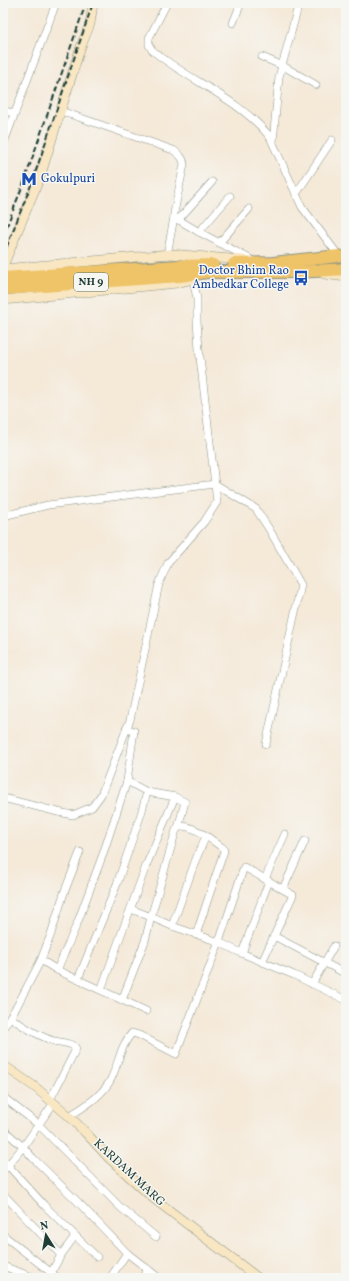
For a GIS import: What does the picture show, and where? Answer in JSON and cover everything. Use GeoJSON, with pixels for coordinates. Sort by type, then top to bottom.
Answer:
{"type":"FeatureCollection","features":[{"type":"Feature","properties":{"kind":"highway","name":"NH 9"},"geometry":{"type":"LineString","coordinates":[[3,289],[273,263],[344,254]]}},
{"type":"Feature","properties":{"kind":"highway","name":"NH 9"},"geometry":{"type":"LineString","coordinates":[[3,278],[179,271],[343,272]]}},
{"type":"Feature","properties":{"kind":"street"},"geometry":{"type":"LineString","coordinates":[[3,145],[5,133],[15,114],[56,3]]}},
{"type":"Feature","properties":{"kind":"street"},"geometry":{"type":"LineString","coordinates":[[3,266],[40,177],[90,24],[93,3]]}},
{"type":"Feature","properties":{"kind":"street"},"geometry":{"type":"LineString","coordinates":[[167,3],[149,38],[149,45],[152,50],[233,104],[263,128],[273,143],[302,207],[344,254]]}},
{"type":"Feature","properties":{"kind":"street"},"geometry":{"type":"LineString","coordinates":[[233,23],[241,3]]}},
{"type":"Feature","properties":{"kind":"street"},"geometry":{"type":"LineString","coordinates":[[273,143],[280,77],[299,3]]}},
{"type":"Feature","properties":{"kind":"street"},"geometry":{"type":"LineString","coordinates":[[262,57],[283,66],[316,85]]}},
{"type":"Feature","properties":{"kind":"street"},"geometry":{"type":"LineString","coordinates":[[3,110],[15,114]]}},
{"type":"Feature","properties":{"kind":"street"},"geometry":{"type":"LineString","coordinates":[[61,111],[173,150],[180,155],[184,160],[184,164],[174,213],[176,219],[254,261]]}},
{"type":"Feature","properties":{"kind":"street"},"geometry":{"type":"LineString","coordinates":[[296,194],[332,140]]}},
{"type":"Feature","properties":{"kind":"street"},"geometry":{"type":"LineString","coordinates":[[167,255],[176,219],[212,182]]}},
{"type":"Feature","properties":{"kind":"street"},"geometry":{"type":"LineString","coordinates":[[199,232],[230,196]]}},
{"type":"Feature","properties":{"kind":"street"},"geometry":{"type":"LineString","coordinates":[[219,243],[249,209]]}},
{"type":"Feature","properties":{"kind":"street"},"geometry":{"type":"LineString","coordinates":[[3,270],[167,255],[273,263]]}},
{"type":"Feature","properties":{"kind":"street"},"geometry":{"type":"LineString","coordinates":[[3,300],[177,283],[193,279],[207,272]]}},
{"type":"Feature","properties":{"kind":"street"},"geometry":{"type":"LineString","coordinates":[[3,798],[72,815],[92,807],[101,795],[130,720],[159,584],[168,563],[204,522],[217,502],[199,349],[197,299],[193,279]]}},
{"type":"Feature","properties":{"kind":"street"},"geometry":{"type":"LineString","coordinates":[[3,516],[48,505],[215,484],[256,509],[301,585],[266,744]]}},
{"type":"Feature","properties":{"kind":"street"},"geometry":{"type":"LineString","coordinates":[[57,970],[77,924],[103,854],[126,781],[134,731],[126,729]]}},
{"type":"Feature","properties":{"kind":"street"},"geometry":{"type":"LineString","coordinates":[[122,1000],[145,941],[185,802],[174,797],[147,792],[126,781]]}},
{"type":"Feature","properties":{"kind":"street"},"geometry":{"type":"LineString","coordinates":[[78,979],[117,884],[147,792]]}},
{"type":"Feature","properties":{"kind":"street"},"geometry":{"type":"LineString","coordinates":[[101,990],[146,866],[174,797]]}},
{"type":"Feature","properties":{"kind":"street"},"geometry":{"type":"LineString","coordinates":[[178,828],[180,826],[188,827],[206,836],[223,848],[224,851],[196,935]]}},
{"type":"Feature","properties":{"kind":"street"},"geometry":{"type":"LineString","coordinates":[[242,953],[267,880],[285,834]]}},
{"type":"Feature","properties":{"kind":"street"},"geometry":{"type":"LineString","coordinates":[[172,926],[196,859],[206,836]]}},
{"type":"Feature","properties":{"kind":"street"},"geometry":{"type":"LineString","coordinates":[[283,889],[305,841]]}},
{"type":"Feature","properties":{"kind":"street"},"geometry":{"type":"LineString","coordinates":[[3,1028],[41,960],[80,852]]}},
{"type":"Feature","properties":{"kind":"street"},"geometry":{"type":"LineString","coordinates":[[69,1116],[91,1102],[107,1085],[111,1079],[125,1040],[132,1033],[139,1035],[176,1054],[219,942],[244,867],[293,895],[262,962]]}},
{"type":"Feature","properties":{"kind":"street"},"geometry":{"type":"LineString","coordinates":[[131,909],[172,926],[219,942],[312,984],[345,997]]}},
{"type":"Feature","properties":{"kind":"street"},"geometry":{"type":"LineString","coordinates":[[274,936],[346,974]]}},
{"type":"Feature","properties":{"kind":"street"},"geometry":{"type":"LineString","coordinates":[[312,984],[334,946]]}},
{"type":"Feature","properties":{"kind":"street"},"geometry":{"type":"LineString","coordinates":[[41,960],[57,970],[146,1011]]}},
{"type":"Feature","properties":{"kind":"street"},"geometry":{"type":"LineString","coordinates":[[10,1017],[38,1035],[76,1046],[39,1125],[23,1147],[4,1165],[97,1257]]}},
{"type":"Feature","properties":{"kind":"street","name":"KARDAM MARG"},"geometry":{"type":"LineString","coordinates":[[3,1065],[35,1087],[69,1116],[109,1158],[153,1198],[258,1278]]}},
{"type":"Feature","properties":{"kind":"street"},"geometry":{"type":"LineString","coordinates":[[3,1097],[39,1125],[120,1207],[156,1237]]}},
{"type":"Feature","properties":{"kind":"street"},"geometry":{"type":"LineString","coordinates":[[3,1129],[23,1147],[127,1253],[159,1278]]}},
{"type":"Feature","properties":{"kind":"street"},"geometry":{"type":"LineString","coordinates":[[3,1194],[61,1255]]}},
{"type":"Feature","properties":{"kind":"street"},"geometry":{"type":"LineString","coordinates":[[3,1235],[58,1278]]}},
{"type":"Feature","properties":{"kind":"street"},"geometry":{"type":"LineString","coordinates":[[51,1273],[61,1255],[75,1236]]}},
{"type":"Feature","properties":{"kind":"street"},"geometry":{"type":"LineString","coordinates":[[110,1278],[127,1253]]}},
{"type":"Feature","properties":{"kind":"street"},"geometry":{"type":"LineString","coordinates":[[3,1266],[35,1278],[42,1266]]}},
{"type":"Feature","properties":{"kind":"street"},"geometry":{"type":"LineString","coordinates":[[142,1278],[148,1269]]}},
{"type":"Feature","properties":{"kind":"railway"},"geometry":{"type":"LineString","coordinates":[[3,236],[24,182],[86,3]]}},
{"type":"Feature","properties":{"kind":"railway"},"geometry":{"type":"LineString","coordinates":[[3,256],[31,185],[93,3]]}},
{"type":"Feature","properties":{"kind":"place","name":"Gokulpuri"},"geometry":{"type":"Point","coordinates":[29,179]}},
{"type":"Feature","properties":{"kind":"place","name":"Doctor Bhim Rao Ambedkar College"},"geometry":{"type":"Point","coordinates":[301,278]}}]}
